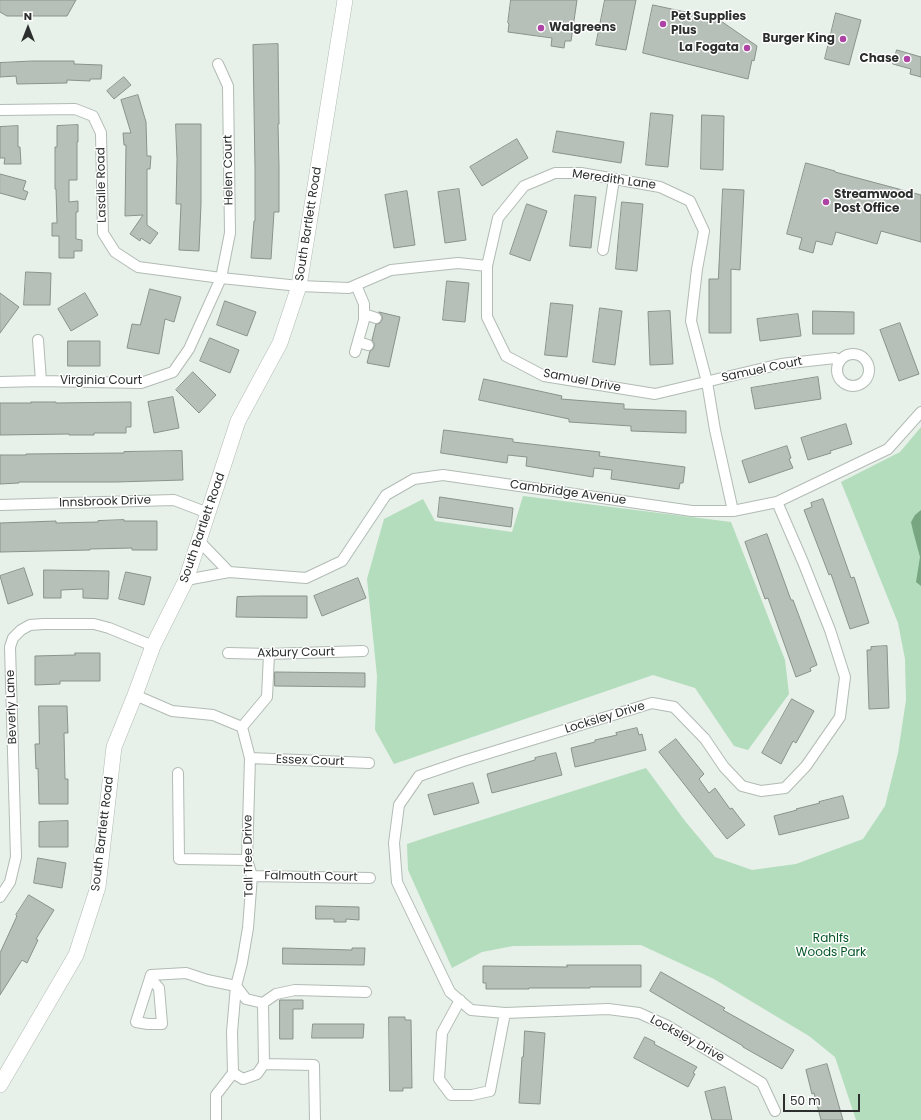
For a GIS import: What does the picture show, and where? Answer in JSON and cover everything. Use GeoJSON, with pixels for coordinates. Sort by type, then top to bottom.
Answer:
{"type":"FeatureCollection","features":[{"type":"Feature","properties":{"kind":"main road","name":"South Bartlett Road"},"geometry":{"type":"LineString","coordinates":[[0,1085],[76,955],[98,887],[114,747],[153,646],[186,580],[238,421],[280,343],[299,286],[345,0]]}},
{"type":"Feature","properties":{"kind":"street","name":"Helen Court"},"geometry":{"type":"LineString","coordinates":[[218,64],[228,86],[230,233],[221,278]]}},
{"type":"Feature","properties":{"kind":"street","name":"Lasalle Road"},"geometry":{"type":"LineString","coordinates":[[0,110],[75,109],[93,116],[101,133],[103,233],[115,252],[138,267],[299,286]]}},
{"type":"Feature","properties":{"kind":"street","name":"Meredith Lane"},"geometry":{"type":"LineString","coordinates":[[487,266],[498,218],[524,186],[554,173],[581,173],[660,186],[690,201],[704,231],[697,269],[691,320],[707,382],[715,430],[734,511]]}},
{"type":"Feature","properties":{"kind":"street"},"geometry":{"type":"LineString","coordinates":[[603,250],[614,179]]}},
{"type":"Feature","properties":{"kind":"street"},"geometry":{"type":"LineString","coordinates":[[299,286],[349,288],[391,270],[458,263],[487,266]]}},
{"type":"Feature","properties":{"kind":"street","name":"Samuel Drive"},"geometry":{"type":"LineString","coordinates":[[487,266],[487,317],[506,356],[544,376],[656,394],[707,382]]}},
{"type":"Feature","properties":{"kind":"street","name":"Virginia Court"},"geometry":{"type":"LineString","coordinates":[[0,382],[141,382],[173,372],[189,349],[221,278]]}},
{"type":"Feature","properties":{"kind":"street"},"geometry":{"type":"LineString","coordinates":[[356,285],[364,304],[364,320],[356,347],[368,345]]}},
{"type":"Feature","properties":{"kind":"street"},"geometry":{"type":"LineString","coordinates":[[364,314],[376,318]]}},
{"type":"Feature","properties":{"kind":"street"},"geometry":{"type":"LineString","coordinates":[[38,340],[41,381]]}},
{"type":"Feature","properties":{"kind":"street","name":"Samuel Court"},"geometry":{"type":"LineString","coordinates":[[707,382],[782,364],[834,358],[840,361]]}},
{"type":"Feature","properties":{"kind":"street","name":"Cambridge Avenue"},"geometry":{"type":"LineString","coordinates":[[186,580],[229,572],[306,578],[342,561],[386,495],[414,479],[442,476],[692,511],[734,511],[777,502],[888,449],[921,412]]}},
{"type":"Feature","properties":{"kind":"street","name":"Innsbrook Drive"},"geometry":{"type":"LineString","coordinates":[[0,505],[174,500],[208,513]]}},
{"type":"Feature","properties":{"kind":"street","name":"Locksley Drive"},"geometry":{"type":"LineString","coordinates":[[775,1111],[762,1083],[666,1025],[639,1013],[608,1009],[505,1013],[471,1010],[450,992],[397,882],[394,843],[399,805],[418,776],[652,703],[674,707],[705,739],[724,767],[742,786],[761,792],[785,788],[806,766],[840,717],[845,677],[830,630],[777,502]]}},
{"type":"Feature","properties":{"kind":"street"},"geometry":{"type":"LineString","coordinates":[[199,541],[229,572]]}},
{"type":"Feature","properties":{"kind":"street","name":"Beverly Lane"},"geometry":{"type":"LineString","coordinates":[[0,897],[10,882],[16,857],[10,647],[14,638],[21,630],[30,625],[94,624],[109,628],[153,646]]}},
{"type":"Feature","properties":{"kind":"street","name":"Axbury Court"},"geometry":{"type":"LineString","coordinates":[[228,653],[269,654],[363,651]]}},
{"type":"Feature","properties":{"kind":"street"},"geometry":{"type":"LineString","coordinates":[[135,695],[172,711],[213,714],[242,727],[267,697],[269,654]]}},
{"type":"Feature","properties":{"kind":"street","name":"Tall Tree Drive"},"geometry":{"type":"LineString","coordinates":[[233,1073],[232,1032],[236,986],[242,964],[248,928],[252,876],[247,860],[250,758],[242,727]]}},
{"type":"Feature","properties":{"kind":"street","name":"Essex Court"},"geometry":{"type":"LineString","coordinates":[[250,758],[369,763]]}},
{"type":"Feature","properties":{"kind":"street"},"geometry":{"type":"LineString","coordinates":[[178,773],[179,859],[247,860]]}},
{"type":"Feature","properties":{"kind":"street","name":"Falmouth Court"},"geometry":{"type":"LineString","coordinates":[[252,876],[370,878]]}},
{"type":"Feature","properties":{"kind":"street"},"geometry":{"type":"LineString","coordinates":[[150,978],[151,974],[186,973],[207,980],[236,986],[246,999],[263,1003],[276,994],[295,990],[366,992]]}},
{"type":"Feature","properties":{"kind":"street"},"geometry":{"type":"LineString","coordinates":[[460,1000],[442,1033],[439,1079],[451,1095],[472,1095],[490,1091],[505,1013]]}},
{"type":"Feature","properties":{"kind":"street"},"geometry":{"type":"LineString","coordinates":[[216,1120],[216,1095],[233,1073],[243,1079],[257,1074],[264,1064],[263,1003]]}},
{"type":"Feature","properties":{"kind":"street"},"geometry":{"type":"LineString","coordinates":[[264,1064],[314,1065],[316,1120]]}},
{"type":"Feature","properties":{"kind":"green space","name":"Rahlfs Woods Park"},"geometry":{"type":"Polygon","coordinates":[[[921,427],[921,1120],[856,1120],[835,1057],[809,1036],[714,979],[641,945],[513,946],[482,952],[452,968],[408,870],[407,844],[646,768],[685,821],[715,857],[752,870],[796,864],[863,839],[885,806],[898,753],[906,700],[905,659],[898,623],[841,482],[900,452],[921,427]]]}},
{"type":"Feature","properties":{"kind":"green space"},"geometry":{"type":"Polygon","coordinates":[[[523,496],[731,522],[785,660],[789,694],[748,750],[734,746],[695,688],[653,675],[394,764],[375,730],[377,676],[367,579],[384,519],[423,499],[435,521],[512,532],[523,496]]]}},
{"type":"Feature","properties":{"kind":"shaded area"},"geometry":{"type":"Polygon","coordinates":[[[921,510],[921,586],[916,582],[920,557],[911,522],[915,515],[921,510]]]}},
{"type":"Feature","properties":{"kind":"building"},"geometry":{"type":"Polygon","coordinates":[[[0,0],[76,0],[67,16],[7,16],[0,12],[0,0]]]}},
{"type":"Feature","properties":{"kind":"building","name":"Walgreens"},"geometry":{"type":"Polygon","coordinates":[[[511,0],[577,0],[571,41],[565,41],[564,48],[551,46],[552,38],[508,32],[511,0]]]}},
{"type":"Feature","properties":{"kind":"building"},"geometry":{"type":"Polygon","coordinates":[[[605,0],[636,0],[626,50],[596,45],[605,0]]]}},
{"type":"Feature","properties":{"kind":"building"},"geometry":{"type":"Polygon","coordinates":[[[653,5],[718,19],[757,46],[748,79],[643,53],[653,5]]]}},
{"type":"Feature","properties":{"kind":"building","name":"Burger King"},"geometry":{"type":"Polygon","coordinates":[[[836,13],[861,20],[849,65],[825,59],[836,13]]]}},
{"type":"Feature","properties":{"kind":"building"},"geometry":{"type":"Polygon","coordinates":[[[278,44],[279,212],[274,212],[271,259],[251,258],[255,221],[253,45],[278,44]]]}},
{"type":"Feature","properties":{"kind":"building","name":"Chase"},"geometry":{"type":"Polygon","coordinates":[[[897,50],[921,57],[921,77],[910,74],[911,69],[893,64],[897,50]]]}},
{"type":"Feature","properties":{"kind":"building"},"geometry":{"type":"Polygon","coordinates":[[[74,61],[74,64],[102,65],[101,79],[90,79],[90,81],[67,80],[67,83],[17,84],[16,76],[0,77],[0,63],[74,61]]]}},
{"type":"Feature","properties":{"kind":"building"},"geometry":{"type":"Polygon","coordinates":[[[124,77],[131,85],[114,99],[107,91],[124,77]]]}},
{"type":"Feature","properties":{"kind":"building"},"geometry":{"type":"Polygon","coordinates":[[[138,95],[146,122],[147,156],[151,156],[150,169],[147,169],[147,225],[158,233],[150,244],[141,238],[140,241],[130,234],[143,215],[125,216],[126,145],[124,145],[123,133],[131,133],[121,100],[138,95]]]}},
{"type":"Feature","properties":{"kind":"building"},"geometry":{"type":"Polygon","coordinates":[[[651,113],[673,115],[668,167],[646,165],[651,113]]]}},
{"type":"Feature","properties":{"kind":"building"},"geometry":{"type":"Polygon","coordinates":[[[702,115],[724,116],[723,170],[701,169],[702,115]]]}},
{"type":"Feature","properties":{"kind":"building"},"geometry":{"type":"Polygon","coordinates":[[[176,124],[201,124],[201,204],[199,251],[179,250],[181,204],[176,204],[176,124]]]}},
{"type":"Feature","properties":{"kind":"building"},"geometry":{"type":"Polygon","coordinates":[[[78,125],[77,180],[69,180],[69,202],[78,201],[78,212],[76,212],[76,239],[82,240],[82,251],[74,251],[74,258],[59,258],[59,236],[52,236],[52,223],[57,223],[55,147],[57,147],[57,126],[78,125]]]}},
{"type":"Feature","properties":{"kind":"building"},"geometry":{"type":"Polygon","coordinates":[[[18,126],[18,147],[20,147],[21,164],[4,164],[5,158],[0,158],[0,127],[18,126]]]}},
{"type":"Feature","properties":{"kind":"building"},"geometry":{"type":"Polygon","coordinates":[[[557,131],[624,142],[621,163],[553,152],[557,131]]]}},
{"type":"Feature","properties":{"kind":"building"},"geometry":{"type":"Polygon","coordinates":[[[517,139],[528,158],[482,186],[470,167],[517,139]]]}},
{"type":"Feature","properties":{"kind":"building"},"geometry":{"type":"Polygon","coordinates":[[[806,163],[921,195],[921,242],[881,231],[877,244],[836,232],[832,245],[816,241],[813,253],[799,249],[802,238],[787,234],[806,163]]]}},
{"type":"Feature","properties":{"kind":"building"},"geometry":{"type":"Polygon","coordinates":[[[0,174],[26,181],[23,190],[28,192],[25,200],[0,193],[0,174]]]}},
{"type":"Feature","properties":{"kind":"building"},"geometry":{"type":"Polygon","coordinates":[[[459,189],[466,240],[445,243],[438,192],[459,189]]]}},
{"type":"Feature","properties":{"kind":"building"},"geometry":{"type":"Polygon","coordinates":[[[723,189],[744,190],[740,270],[731,269],[731,333],[709,333],[709,279],[718,279],[723,189]]]}},
{"type":"Feature","properties":{"kind":"building"},"geometry":{"type":"Polygon","coordinates":[[[407,191],[415,245],[394,248],[385,195],[407,191]]]}},
{"type":"Feature","properties":{"kind":"building"},"geometry":{"type":"Polygon","coordinates":[[[575,195],[596,197],[591,248],[570,246],[575,195]]]}},
{"type":"Feature","properties":{"kind":"building"},"geometry":{"type":"Polygon","coordinates":[[[622,202],[643,204],[637,271],[616,269],[622,202]]]}},
{"type":"Feature","properties":{"kind":"building"},"geometry":{"type":"Polygon","coordinates":[[[527,204],[547,211],[530,261],[510,254],[527,204]]]}},
{"type":"Feature","properties":{"kind":"building"},"geometry":{"type":"Polygon","coordinates":[[[26,272],[51,273],[50,305],[24,305],[26,272]]]}},
{"type":"Feature","properties":{"kind":"building"},"geometry":{"type":"Polygon","coordinates":[[[447,281],[469,283],[465,322],[443,320],[447,281]]]}},
{"type":"Feature","properties":{"kind":"building"},"geometry":{"type":"Polygon","coordinates":[[[150,289],[181,297],[174,322],[165,319],[159,354],[127,348],[132,324],[140,325],[150,289]]]}},
{"type":"Feature","properties":{"kind":"building"},"geometry":{"type":"Polygon","coordinates":[[[0,293],[19,307],[0,333],[0,293]]]}},
{"type":"Feature","properties":{"kind":"building"},"geometry":{"type":"Polygon","coordinates":[[[85,293],[98,315],[71,331],[58,309],[85,293]]]}},
{"type":"Feature","properties":{"kind":"building"},"geometry":{"type":"Polygon","coordinates":[[[225,301],[256,312],[247,336],[217,325],[225,301]]]}},
{"type":"Feature","properties":{"kind":"building"},"geometry":{"type":"Polygon","coordinates":[[[551,303],[573,305],[567,357],[545,355],[551,303]]]}},
{"type":"Feature","properties":{"kind":"building"},"geometry":{"type":"Polygon","coordinates":[[[600,308],[622,311],[615,365],[593,362],[600,308]]]}},
{"type":"Feature","properties":{"kind":"building"},"geometry":{"type":"Polygon","coordinates":[[[670,311],[673,364],[650,365],[648,312],[670,311]]]}},
{"type":"Feature","properties":{"kind":"building"},"geometry":{"type":"Polygon","coordinates":[[[813,311],[854,312],[854,334],[813,334],[813,311]]]}},
{"type":"Feature","properties":{"kind":"building"},"geometry":{"type":"Polygon","coordinates":[[[379,312],[400,317],[389,367],[367,363],[370,351],[374,346],[372,340],[376,324],[380,323],[382,320],[382,316],[379,312]]]}},
{"type":"Feature","properties":{"kind":"building"},"geometry":{"type":"Polygon","coordinates":[[[798,314],[801,336],[760,341],[757,319],[798,314]]]}},
{"type":"Feature","properties":{"kind":"building"},"geometry":{"type":"Polygon","coordinates":[[[900,323],[919,374],[899,381],[880,330],[900,323]]]}},
{"type":"Feature","properties":{"kind":"building"},"geometry":{"type":"Polygon","coordinates":[[[210,338],[239,350],[230,373],[200,361],[210,338]]]}},
{"type":"Feature","properties":{"kind":"building"},"geometry":{"type":"Polygon","coordinates":[[[68,341],[100,341],[100,366],[68,366],[68,341]]]}},
{"type":"Feature","properties":{"kind":"building"},"geometry":{"type":"Polygon","coordinates":[[[193,372],[216,395],[199,413],[176,390],[193,372]]]}},
{"type":"Feature","properties":{"kind":"building"},"geometry":{"type":"Polygon","coordinates":[[[818,377],[821,399],[755,409],[751,388],[818,377]]]}},
{"type":"Feature","properties":{"kind":"building"},"geometry":{"type":"Polygon","coordinates":[[[484,379],[562,396],[561,399],[624,404],[624,409],[686,411],[686,433],[631,431],[631,426],[569,422],[569,419],[479,400],[484,379]]]}},
{"type":"Feature","properties":{"kind":"building"},"geometry":{"type":"Polygon","coordinates":[[[173,397],[179,428],[154,433],[148,402],[173,397]]]}},
{"type":"Feature","properties":{"kind":"building"},"geometry":{"type":"Polygon","coordinates":[[[131,402],[131,427],[126,427],[126,433],[94,433],[94,435],[0,435],[0,403],[131,402]]]}},
{"type":"Feature","properties":{"kind":"building"},"geometry":{"type":"Polygon","coordinates":[[[846,424],[852,444],[830,451],[831,453],[808,460],[801,438],[846,424]]]}},
{"type":"Feature","properties":{"kind":"building"},"geometry":{"type":"Polygon","coordinates":[[[444,430],[513,439],[513,442],[600,452],[599,456],[685,467],[683,483],[680,483],[679,489],[611,479],[612,470],[594,468],[593,477],[526,466],[527,457],[508,455],[507,463],[441,453],[444,430]]]}},
{"type":"Feature","properties":{"kind":"building"},"geometry":{"type":"Polygon","coordinates":[[[787,446],[791,458],[789,459],[793,468],[749,483],[742,461],[787,446]]]}},
{"type":"Feature","properties":{"kind":"building"},"geometry":{"type":"Polygon","coordinates":[[[182,451],[183,480],[19,482],[0,484],[0,455],[182,451]]]}},
{"type":"Feature","properties":{"kind":"building"},"geometry":{"type":"Polygon","coordinates":[[[440,497],[513,508],[511,527],[438,517],[440,497]]]}},
{"type":"Feature","properties":{"kind":"building"},"geometry":{"type":"Polygon","coordinates":[[[823,499],[851,578],[854,577],[869,623],[850,629],[831,574],[829,575],[804,510],[812,507],[811,503],[823,499]]]}},
{"type":"Feature","properties":{"kind":"building"},"geometry":{"type":"Polygon","coordinates":[[[124,520],[157,521],[157,550],[132,550],[132,548],[0,552],[0,523],[56,521],[56,523],[98,522],[124,520]]]}},
{"type":"Feature","properties":{"kind":"building"},"geometry":{"type":"Polygon","coordinates":[[[767,534],[817,665],[810,668],[811,671],[796,677],[768,598],[765,599],[745,542],[767,534]]]}},
{"type":"Feature","properties":{"kind":"building"},"geometry":{"type":"Polygon","coordinates":[[[24,568],[33,595],[8,604],[0,576],[24,568]]]}},
{"type":"Feature","properties":{"kind":"building"},"geometry":{"type":"Polygon","coordinates":[[[44,570],[109,571],[108,599],[83,598],[83,589],[61,590],[61,598],[44,598],[44,570]]]}},
{"type":"Feature","properties":{"kind":"building"},"geometry":{"type":"Polygon","coordinates":[[[126,572],[151,577],[144,605],[119,599],[126,572]]]}},
{"type":"Feature","properties":{"kind":"building"},"geometry":{"type":"Polygon","coordinates":[[[358,578],[366,598],[322,616],[314,596],[358,578]]]}},
{"type":"Feature","properties":{"kind":"building"},"geometry":{"type":"Polygon","coordinates":[[[307,596],[307,618],[236,617],[237,597],[307,596]]]}},
{"type":"Feature","properties":{"kind":"building"},"geometry":{"type":"Polygon","coordinates":[[[887,646],[889,708],[869,709],[867,650],[871,650],[871,647],[887,646]]]}},
{"type":"Feature","properties":{"kind":"building"},"geometry":{"type":"Polygon","coordinates":[[[75,653],[100,653],[100,681],[60,681],[60,684],[35,685],[35,656],[75,655],[75,653]]]}},
{"type":"Feature","properties":{"kind":"building"},"geometry":{"type":"Polygon","coordinates":[[[275,672],[365,673],[365,687],[275,686],[275,672]]]}},
{"type":"Feature","properties":{"kind":"building"},"geometry":{"type":"Polygon","coordinates":[[[792,699],[814,711],[796,743],[793,741],[781,764],[762,753],[792,699]]]}},
{"type":"Feature","properties":{"kind":"building"},"geometry":{"type":"Polygon","coordinates":[[[39,706],[67,706],[68,733],[64,733],[65,779],[68,779],[68,804],[39,804],[38,768],[36,769],[35,744],[39,744],[39,706]]]}},
{"type":"Feature","properties":{"kind":"building"},"geometry":{"type":"Polygon","coordinates":[[[637,728],[639,735],[642,734],[646,750],[575,767],[571,748],[617,735],[616,733],[637,728]]]}},
{"type":"Feature","properties":{"kind":"building"},"geometry":{"type":"Polygon","coordinates":[[[676,739],[704,774],[699,779],[709,793],[715,788],[730,809],[732,808],[745,825],[727,839],[659,752],[676,739]]]}},
{"type":"Feature","properties":{"kind":"building"},"geometry":{"type":"Polygon","coordinates":[[[556,753],[562,775],[492,793],[487,774],[535,760],[535,758],[556,753]]]}},
{"type":"Feature","properties":{"kind":"building"},"geometry":{"type":"Polygon","coordinates":[[[473,783],[479,803],[434,815],[428,795],[473,783]]]}},
{"type":"Feature","properties":{"kind":"building"},"geometry":{"type":"Polygon","coordinates":[[[843,796],[849,818],[779,835],[774,816],[843,796]]]}},
{"type":"Feature","properties":{"kind":"building"},"geometry":{"type":"Polygon","coordinates":[[[68,821],[68,847],[39,847],[39,822],[68,821]]]}},
{"type":"Feature","properties":{"kind":"building"},"geometry":{"type":"Polygon","coordinates":[[[38,858],[66,863],[62,888],[34,883],[38,858]]]}},
{"type":"Feature","properties":{"kind":"building"},"geometry":{"type":"Polygon","coordinates":[[[29,895],[54,910],[36,939],[38,940],[27,963],[22,960],[0,995],[0,953],[17,916],[16,915],[29,895]]]}},
{"type":"Feature","properties":{"kind":"building"},"geometry":{"type":"Polygon","coordinates":[[[316,906],[359,907],[359,920],[346,919],[346,922],[334,922],[334,919],[316,919],[316,906]]]}},
{"type":"Feature","properties":{"kind":"building"},"geometry":{"type":"Polygon","coordinates":[[[283,948],[352,950],[352,948],[365,948],[364,965],[283,964],[283,948]]]}},
{"type":"Feature","properties":{"kind":"building"},"geometry":{"type":"Polygon","coordinates":[[[567,965],[641,965],[641,987],[486,989],[486,983],[483,983],[483,966],[567,967],[567,965]]]}},
{"type":"Feature","properties":{"kind":"building"},"geometry":{"type":"Polygon","coordinates":[[[661,972],[725,1008],[723,1010],[794,1050],[782,1069],[650,991],[661,972]]]}},
{"type":"Feature","properties":{"kind":"building"},"geometry":{"type":"Polygon","coordinates":[[[280,1000],[303,1000],[303,1009],[293,1009],[293,1039],[280,1039],[280,1000]]]}},
{"type":"Feature","properties":{"kind":"building"},"geometry":{"type":"Polygon","coordinates":[[[389,1017],[405,1017],[405,1020],[411,1020],[412,1088],[403,1088],[403,1091],[390,1091],[389,1017]]]}},
{"type":"Feature","properties":{"kind":"building"},"geometry":{"type":"Polygon","coordinates":[[[313,1024],[364,1024],[363,1038],[312,1038],[313,1024]]]}},
{"type":"Feature","properties":{"kind":"building"},"geometry":{"type":"Polygon","coordinates":[[[525,1031],[545,1033],[540,1104],[519,1103],[525,1031]]]}},
{"type":"Feature","properties":{"kind":"building"},"geometry":{"type":"Polygon","coordinates":[[[645,1037],[655,1042],[654,1044],[697,1067],[688,1087],[634,1058],[645,1037]]]}},
{"type":"Feature","properties":{"kind":"building"},"geometry":{"type":"Polygon","coordinates":[[[827,1064],[843,1120],[821,1120],[814,1093],[812,1094],[806,1070],[827,1064]]]}},
{"type":"Feature","properties":{"kind":"building"},"geometry":{"type":"Polygon","coordinates":[[[725,1087],[732,1120],[712,1120],[705,1092],[725,1087]]]}},
{"type":"Feature","properties":{"kind":"place","name":"Pet Supplies Plus"},"geometry":{"type":"Point","coordinates":[663,24]}},
{"type":"Feature","properties":{"kind":"place","name":"Walgreens"},"geometry":{"type":"Point","coordinates":[541,28]}},
{"type":"Feature","properties":{"kind":"place","name":"Burger King"},"geometry":{"type":"Point","coordinates":[843,39]}},
{"type":"Feature","properties":{"kind":"place","name":"La Fogata"},"geometry":{"type":"Point","coordinates":[747,48]}},
{"type":"Feature","properties":{"kind":"place","name":"Chase"},"geometry":{"type":"Point","coordinates":[907,59]}},
{"type":"Feature","properties":{"kind":"place","name":"Streamwood Post Office"},"geometry":{"type":"Point","coordinates":[826,202]}}]}
